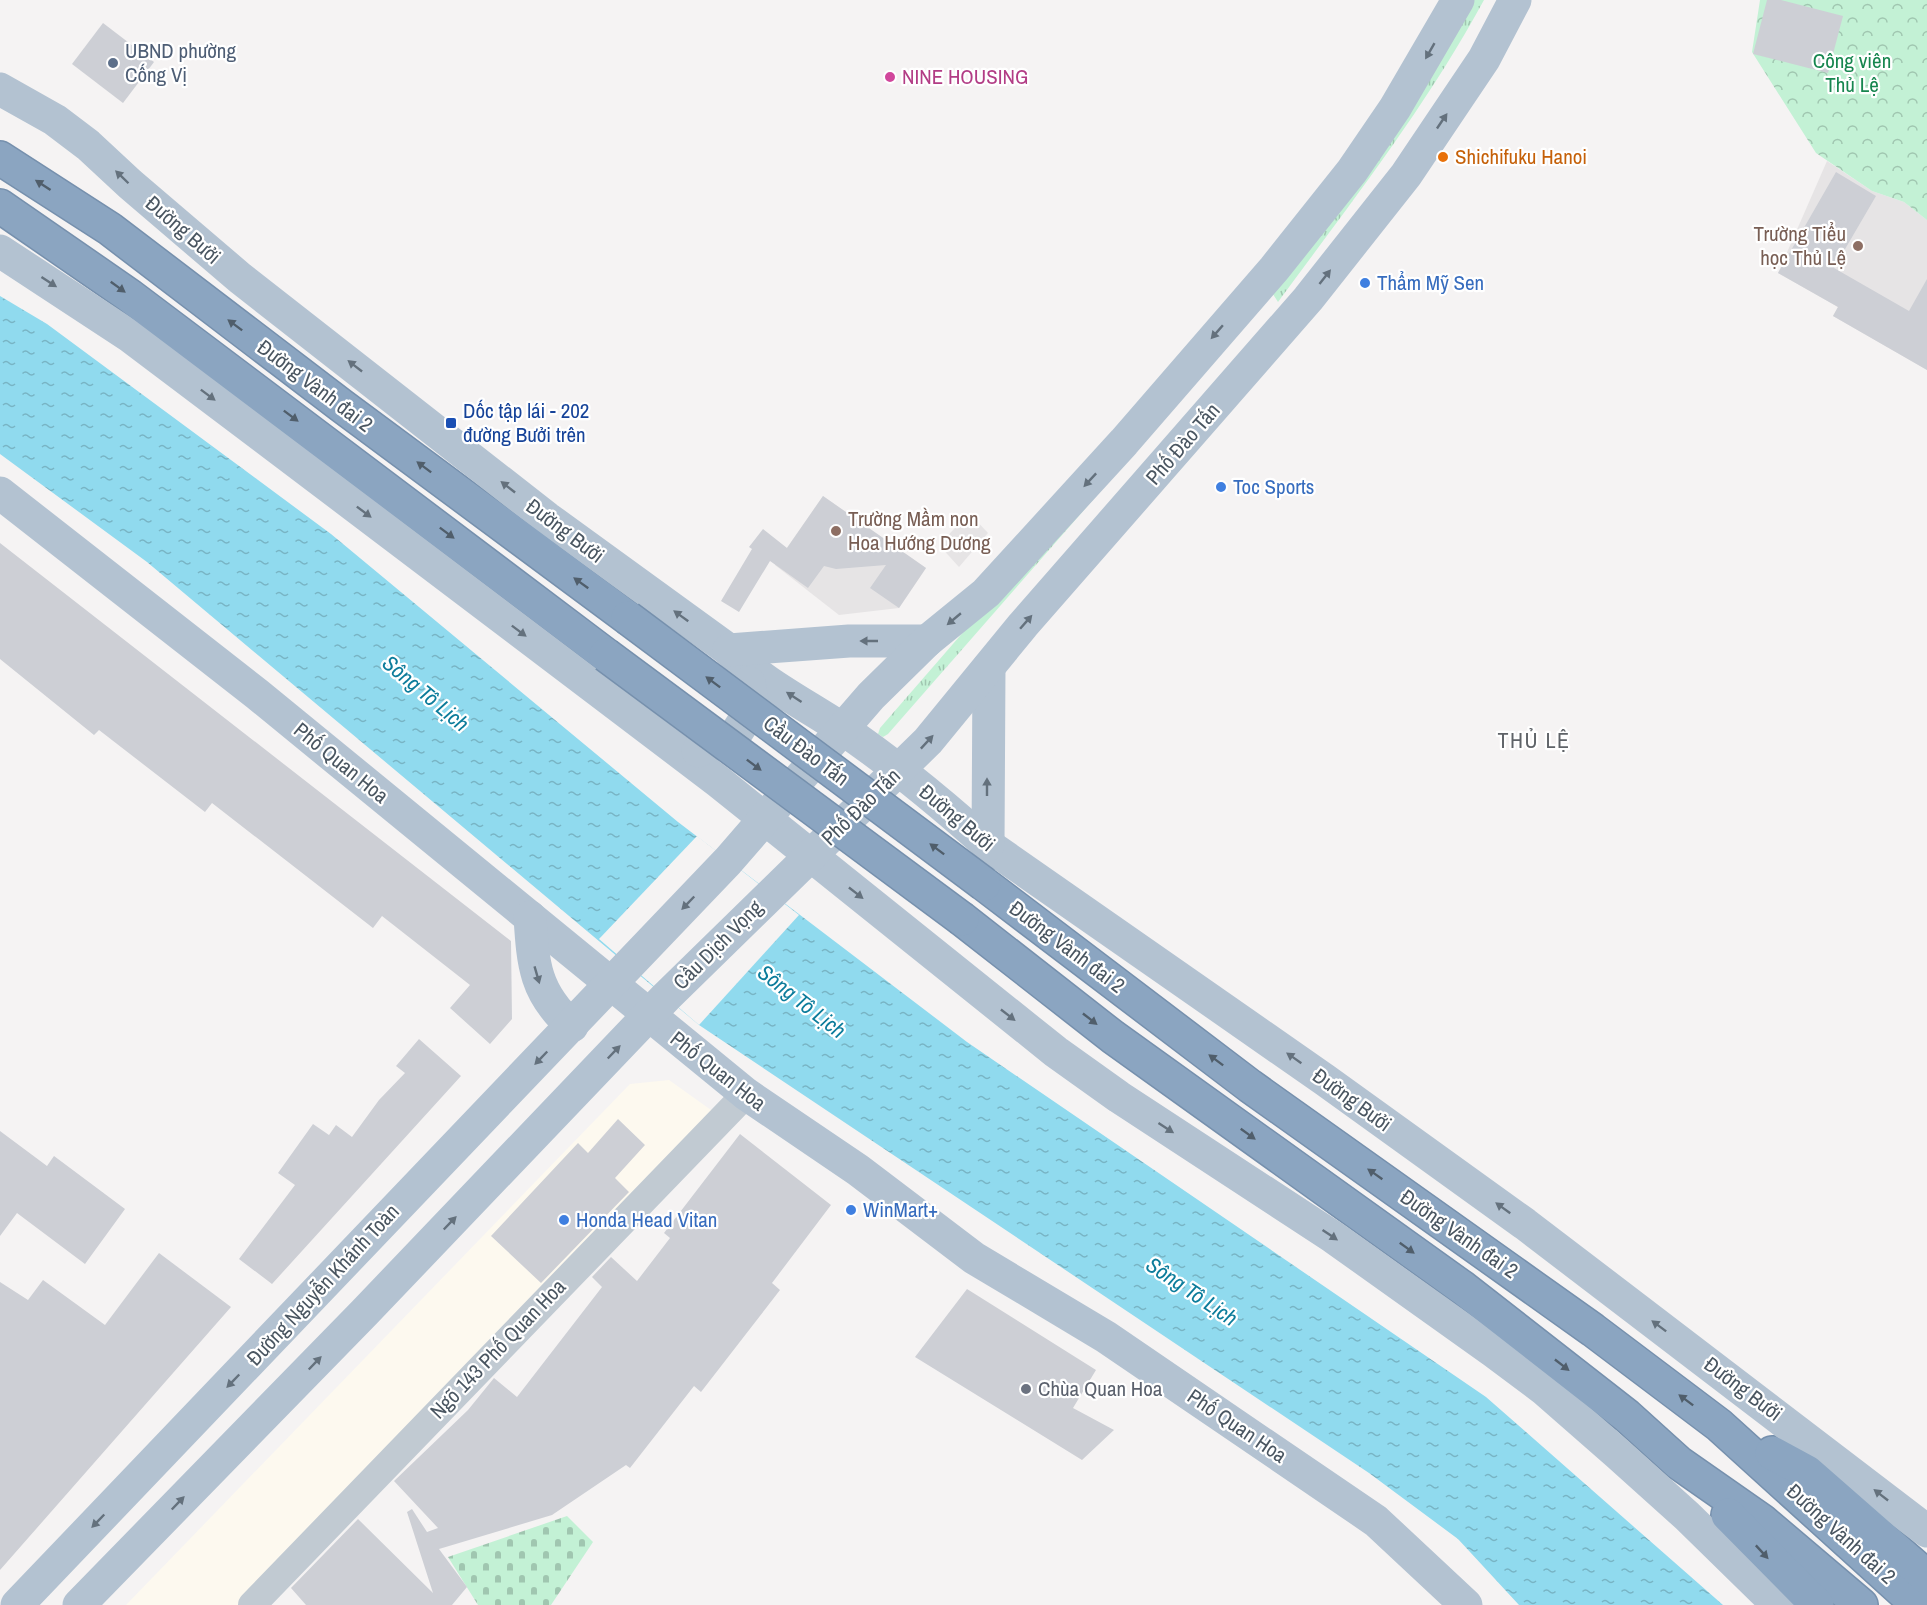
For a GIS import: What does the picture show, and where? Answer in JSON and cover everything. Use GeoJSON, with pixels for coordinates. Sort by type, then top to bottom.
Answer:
{"type":"FeatureCollection","features":[{"type":"Feature","properties":{"kind":"highway","name":"Đường Vành đai 2"},"geometry":{"type":"LineString","coordinates":[[0,158],[110,229],[361,420],[628,618]]}},
{"type":"Feature","properties":{"kind":"highway","name":"Đường Vành đai 2"},"geometry":{"type":"LineString","coordinates":[[0,206],[130,296],[606,655]]}},
{"type":"Feature","properties":{"kind":"highway","name":"Cầu Đào Tấn"},"geometry":{"type":"LineString","coordinates":[[628,618],[984,884]]}},
{"type":"Feature","properties":{"kind":"highway","name":"Cầu Đào Tấn"},"geometry":{"type":"LineString","coordinates":[[606,655],[962,919]]}},
{"type":"Feature","properties":{"kind":"highway","name":"Đường Vành đai 2"},"geometry":{"type":"LineString","coordinates":[[984,884],[1250,1086],[1593,1330],[1719,1425],[1918,1605]]}},
{"type":"Feature","properties":{"kind":"highway","name":"Đường Vành đai 2"},"geometry":{"type":"LineString","coordinates":[[962,919],[1113,1037],[1463,1288],[1627,1416],[1679,1463],[1762,1521],[1861,1605]]}},
{"type":"Feature","properties":{"kind":"highway"},"geometry":{"type":"LineString","coordinates":[[1719,1425],[1807,1472],[1927,1577]]}},
{"type":"Feature","properties":{"kind":"highway"},"geometry":{"type":"LineString","coordinates":[[1679,1463],[1770,1561],[1817,1605]]}},
{"type":"Feature","properties":{"kind":"main road"},"geometry":{"type":"LineString","coordinates":[[619,974],[728,861],[871,696],[927,641],[986,593],[1124,442],[1256,288],[1352,171],[1395,108],[1458,0]]}},
{"type":"Feature","properties":{"kind":"main road","name":"Phố Đào Tấn"},"geometry":{"type":"LineString","coordinates":[[810,856],[928,741],[989,667],[1287,322],[1406,175],[1484,59],[1515,0]]}},
{"type":"Feature","properties":{"kind":"main road","name":"Đường Bưởi"},"geometry":{"type":"LineString","coordinates":[[0,89],[54,120],[88,145],[240,278],[547,518],[738,659],[843,729],[899,770],[988,845],[1325,1080],[1524,1224],[1927,1531]]}},
{"type":"Feature","properties":{"kind":"main road"},"geometry":{"type":"LineString","coordinates":[[0,251],[131,337],[685,757],[1056,1052],[1119,1097],[1333,1237],[1545,1390],[1687,1516],[1778,1605]]}},
{"type":"Feature","properties":{"kind":"main road"},"geometry":{"type":"LineString","coordinates":[[1256,288],[1287,322]]}},
{"type":"Feature","properties":{"kind":"main road","name":"Phố Quan Hoa"},"geometry":{"type":"LineString","coordinates":[[0,493],[177,630],[530,917],[619,974],[657,1007],[746,1095],[858,1170],[974,1258],[1106,1336],[1376,1521],[1466,1605]]}},
{"type":"Feature","properties":{"kind":"main road"},"geometry":{"type":"LineString","coordinates":[[685,757],[735,735],[753,707],[738,659],[849,641],[927,641]]}},
{"type":"Feature","properties":{"kind":"main road"},"geometry":{"type":"LineString","coordinates":[[988,845],[989,667]]}},
{"type":"Feature","properties":{"kind":"main road","name":"Cầu Dịch Vọng"},"geometry":{"type":"LineString","coordinates":[[657,1007],[810,856]]}},
{"type":"Feature","properties":{"kind":"main road"},"geometry":{"type":"LineString","coordinates":[[530,917],[532,953],[542,991],[553,1009],[572,1026]]}},
{"type":"Feature","properties":{"kind":"main road","name":"Đường Nguyễn Khánh Toàn"},"geometry":{"type":"LineString","coordinates":[[17,1605],[572,1026],[619,974]]}},
{"type":"Feature","properties":{"kind":"main road"},"geometry":{"type":"LineString","coordinates":[[79,1605],[657,1007]]}},
{"type":"Feature","properties":{"kind":"street","name":"Ngõ 143 Phố Quan Hoa"},"geometry":{"type":"LineString","coordinates":[[252,1605],[746,1095]]}},
{"type":"Feature","properties":{"kind":"shaded area","name":"Trường Tiểu học Thủ Lệ"},"geometry":{"type":"Polygon","coordinates":[[[1827,161],[1872,191],[1904,202],[1927,220],[1927,370],[1833,316],[1838,307],[1778,273],[1827,161]]]}},
{"type":"Feature","properties":{"kind":"shaded area","name":"Trường Mầm non Hoa Hướng Dương"},"geometry":{"type":"Polygon","coordinates":[[[823,496],[926,568],[899,608],[839,615],[775,565],[823,496]]]}},
{"type":"Feature","properties":{"kind":"shaded area"},"geometry":{"type":"Polygon","coordinates":[[[969,513],[988,533],[959,567],[939,545],[969,513]]]}},
{"type":"Feature","properties":{"kind":"shaded area"},"geometry":{"type":"Polygon","coordinates":[[[669,1080],[718,1115],[242,1605],[126,1605],[630,1084],[669,1080]]]}},
{"type":"Feature","properties":{"kind":"green space"},"geometry":{"type":"Polygon","coordinates":[[[1471,0],[1484,0],[1437,79],[1360,192],[1278,302],[1269,288],[1471,0]]]}},
{"type":"Feature","properties":{"kind":"green space","name":"Công viên Thủ Lệ"},"geometry":{"type":"Polygon","coordinates":[[[1760,0],[1927,0],[1927,220],[1904,202],[1872,191],[1816,153],[1752,52],[1760,0]]]}},
{"type":"Feature","properties":{"kind":"green space"},"geometry":{"type":"Polygon","coordinates":[[[1216,341],[1224,350],[888,734],[883,737],[878,734],[880,728],[1216,341]]]}},
{"type":"Feature","properties":{"kind":"green space"},"geometry":{"type":"Polygon","coordinates":[[[567,1516],[593,1542],[551,1605],[478,1605],[448,1557],[567,1516]]]}},
{"type":"Feature","properties":{"kind":"water","name":"Sông Tô Lịch"},"geometry":{"type":"Polygon","coordinates":[[[0,296],[47,324],[331,534],[678,822],[967,1042],[1486,1397],[1723,1605],[1519,1605],[1458,1539],[1369,1473],[699,1025],[147,562],[0,454],[0,296]]]}},
{"type":"Feature","properties":{"kind":"pier"},"geometry":{"type":"Polygon","coordinates":[[[697,836],[799,915],[699,1025],[599,939],[697,836]]]}},
{"type":"Feature","properties":{"kind":"building"},"geometry":{"type":"Polygon","coordinates":[[[1767,0],[1781,0],[1843,16],[1828,73],[1753,54],[1767,0]]]}},
{"type":"Feature","properties":{"kind":"building","name":"UBND phường Cống Vị"},"geometry":{"type":"Polygon","coordinates":[[[103,23],[154,62],[123,103],[72,64],[103,23]]]}},
{"type":"Feature","properties":{"kind":"building"},"geometry":{"type":"Polygon","coordinates":[[[1836,172],[1876,196],[1834,268],[1909,311],[1927,279],[1927,370],[1833,316],[1838,307],[1778,273],[1836,172]]]}},
{"type":"Feature","properties":{"kind":"building","name":"Trường Mầm non Hoa Hướng Dương"},"geometry":{"type":"Polygon","coordinates":[[[823,496],[926,568],[899,608],[870,588],[886,565],[836,569],[824,566],[808,588],[770,561],[739,612],[721,601],[752,549],[749,547],[763,529],[787,548],[823,496]]]}},
{"type":"Feature","properties":{"kind":"building"},"geometry":{"type":"Polygon","coordinates":[[[0,543],[511,941],[512,1019],[490,1044],[450,1008],[470,985],[382,916],[373,928],[212,803],[205,812],[99,730],[94,735],[0,659],[0,543]]]}},
{"type":"Feature","properties":{"kind":"building"},"geometry":{"type":"Polygon","coordinates":[[[419,1039],[461,1076],[272,1284],[239,1259],[295,1185],[278,1173],[313,1124],[329,1135],[336,1125],[352,1137],[379,1100],[405,1073],[396,1066],[419,1039]]]}},
{"type":"Feature","properties":{"kind":"building"},"geometry":{"type":"Polygon","coordinates":[[[618,1119],[645,1145],[615,1178],[629,1192],[541,1283],[491,1236],[578,1143],[588,1153],[618,1119]]]}},
{"type":"Feature","properties":{"kind":"building"},"geometry":{"type":"Polygon","coordinates":[[[0,1131],[47,1166],[54,1156],[125,1209],[85,1264],[17,1213],[0,1236],[0,1131]]]}},
{"type":"Feature","properties":{"kind":"building"},"geometry":{"type":"Polygon","coordinates":[[[740,1134],[831,1205],[772,1283],[780,1290],[701,1392],[694,1386],[630,1468],[626,1465],[552,1515],[439,1549],[467,1587],[452,1605],[306,1605],[291,1588],[358,1519],[433,1593],[407,1512],[412,1509],[427,1532],[438,1528],[394,1481],[468,1410],[494,1378],[517,1397],[602,1287],[592,1277],[611,1257],[637,1281],[670,1238],[664,1233],[740,1134]]]}},
{"type":"Feature","properties":{"kind":"building"},"geometry":{"type":"Polygon","coordinates":[[[159,1253],[231,1307],[0,1570],[0,1282],[28,1300],[43,1280],[105,1325],[159,1253]]]}},
{"type":"Feature","properties":{"kind":"building","name":"Chùa Quan Hoa"},"geometry":{"type":"Polygon","coordinates":[[[967,1289],[1096,1370],[1073,1408],[1114,1430],[1082,1460],[915,1357],[967,1289]]]}},
{"type":"Feature","properties":{"kind":"place","name":"UBND phường Cống Vị"},"geometry":{"type":"Point","coordinates":[113,63]}},
{"type":"Feature","properties":{"kind":"place","name":"NINE HOUSING"},"geometry":{"type":"Point","coordinates":[890,77]}},
{"type":"Feature","properties":{"kind":"place","name":"Shichifuku Hanoi"},"geometry":{"type":"Point","coordinates":[1443,157]}},
{"type":"Feature","properties":{"kind":"place","name":"Trường Tiểu học Thủ Lệ"},"geometry":{"type":"Point","coordinates":[1858,246]}},
{"type":"Feature","properties":{"kind":"place","name":"Thẩm Mỹ Sen"},"geometry":{"type":"Point","coordinates":[1365,283]}},
{"type":"Feature","properties":{"kind":"place","name":"Dốc tập lái - 202 đường Bưởi trên"},"geometry":{"type":"Point","coordinates":[451,423]}},
{"type":"Feature","properties":{"kind":"place","name":"Toc Sports"},"geometry":{"type":"Point","coordinates":[1221,487]}},
{"type":"Feature","properties":{"kind":"place","name":"Trường Mầm non Hoa Hướng Dương"},"geometry":{"type":"Point","coordinates":[836,531]}},
{"type":"Feature","properties":{"kind":"place","name":"WinMart+"},"geometry":{"type":"Point","coordinates":[851,1210]}},
{"type":"Feature","properties":{"kind":"place","name":"Honda Head Vitan"},"geometry":{"type":"Point","coordinates":[564,1220]}},
{"type":"Feature","properties":{"kind":"place","name":"Chùa Quan Hoa"},"geometry":{"type":"Point","coordinates":[1026,1389]}},
{"type":"Feature","properties":{"kind":"district","name":"THỦ LỆ"},"geometry":{"type":"Point","coordinates":[1534,740]}}]}
